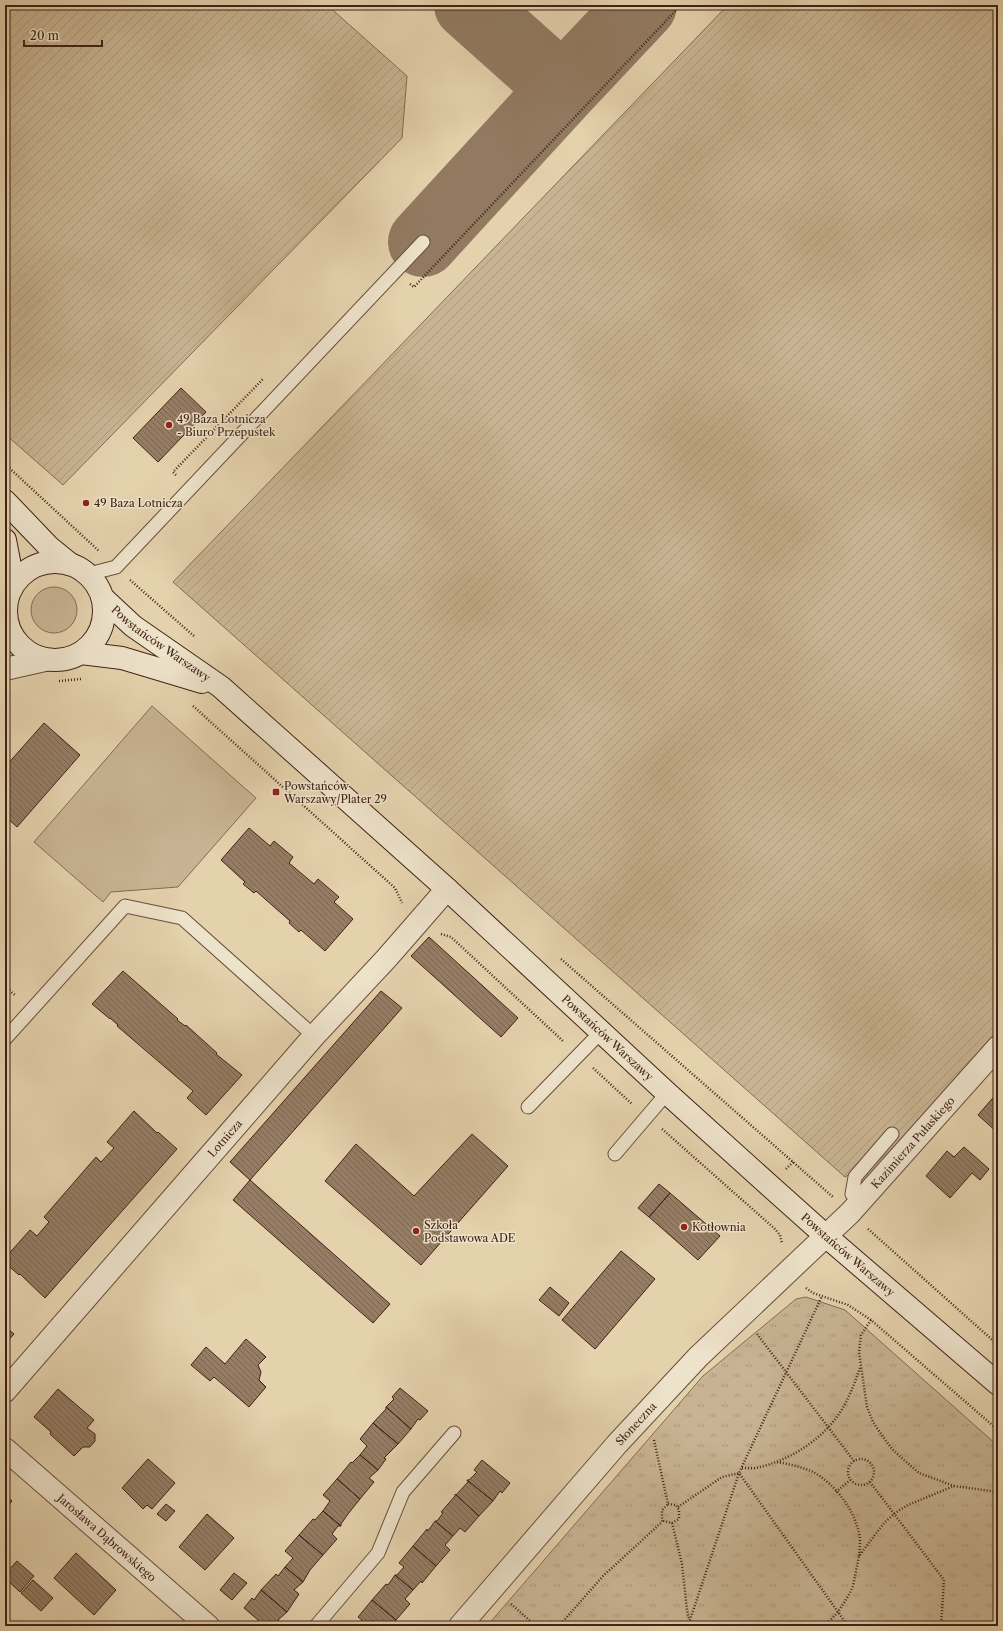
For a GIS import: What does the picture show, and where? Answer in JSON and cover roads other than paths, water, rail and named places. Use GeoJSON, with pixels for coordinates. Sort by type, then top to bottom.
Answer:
{"type":"FeatureCollection","features":[{"type":"Feature","properties":{"kind":"main road"},"geometry":{"type":"LineString","coordinates":[[5,501],[49,547],[79,569],[98,586],[103,598],[104,611],[100,629],[91,645],[81,653],[70,658],[45,660],[5,669]]}},
{"type":"Feature","properties":{"kind":"main road"},"geometry":{"type":"LineString","coordinates":[[5,540],[10,566],[10,590]]}},
{"type":"Feature","properties":{"kind":"main road"},"geometry":{"type":"LineString","coordinates":[[45,660],[31,654],[18,644],[12,636],[5,617],[6,603],[10,590],[17,578],[29,569],[42,563],[56,561],[79,569]]}},
{"type":"Feature","properties":{"kind":"main road","name":"Powstańców Warszawy"},"geometry":{"type":"LineString","coordinates":[[103,598],[133,626],[221,687],[447,889],[667,1093],[827,1237],[998,1384]]}},
{"type":"Feature","properties":{"kind":"main road","name":"Powstańców Warszawy"},"geometry":{"type":"LineString","coordinates":[[81,653],[122,658],[221,687]]}},
{"type":"Feature","properties":{"kind":"main road","name":"Lotnicza"},"geometry":{"type":"LineString","coordinates":[[5,1391],[314,1036],[386,959],[447,889]]}},
{"type":"Feature","properties":{"kind":"main road","name":"Kazimierza Pułaskiego"},"geometry":{"type":"LineString","coordinates":[[827,1237],[855,1208],[998,1047]]}},
{"type":"Feature","properties":{"kind":"main road","name":"Słoneczna"},"geometry":{"type":"LineString","coordinates":[[460,1626],[617,1444],[698,1358],[827,1237]]}},
{"type":"Feature","properties":{"kind":"main road","name":"Jarosława Dąbrowskiego"},"geometry":{"type":"LineString","coordinates":[[5,1449],[208,1626]]}},
{"type":"Feature","properties":{"kind":"lane"},"geometry":{"type":"LineString","coordinates":[[79,569],[116,567],[423,242]]}},
{"type":"Feature","properties":{"kind":"lane"},"geometry":{"type":"LineString","coordinates":[[5,1039],[125,906],[182,918],[314,1036]]}},
{"type":"Feature","properties":{"kind":"lane"},"geometry":{"type":"LineString","coordinates":[[528,1107],[601,1032]]}},
{"type":"Feature","properties":{"kind":"lane"},"geometry":{"type":"LineString","coordinates":[[615,1154],[667,1093]]}},
{"type":"Feature","properties":{"kind":"lane"},"geometry":{"type":"LineString","coordinates":[[855,1208],[852,1194],[855,1177],[892,1134]]}},
{"type":"Feature","properties":{"kind":"lane"},"geometry":{"type":"LineString","coordinates":[[316,1626],[378,1553],[403,1492],[454,1433]]}},
{"type":"Feature","properties":{"kind":"place","name":"49 Baza Lotnicza - Biuro Przepustek"},"geometry":{"type":"Point","coordinates":[169,425]}},
{"type":"Feature","properties":{"kind":"place","name":"49 Baza Lotnicza"},"geometry":{"type":"Point","coordinates":[86,503]}},
{"type":"Feature","properties":{"kind":"place","name":"Powstańców Warszawy/Plater 29"},"geometry":{"type":"Point","coordinates":[276,792]}},
{"type":"Feature","properties":{"kind":"place","name":"Kotłownia"},"geometry":{"type":"Point","coordinates":[684,1227]}},
{"type":"Feature","properties":{"kind":"place","name":"Szkoła Podstawowa ADE"},"geometry":{"type":"Point","coordinates":[416,1231]}}]}
